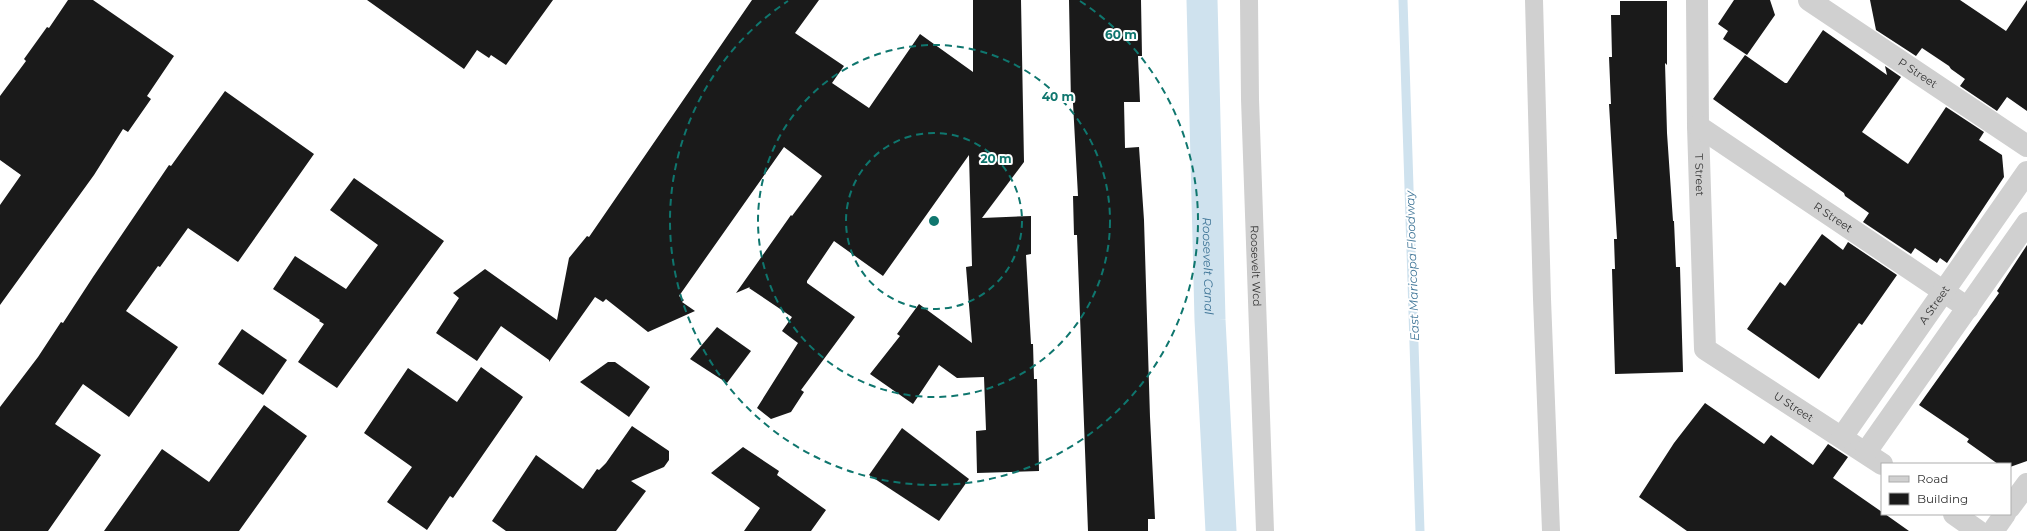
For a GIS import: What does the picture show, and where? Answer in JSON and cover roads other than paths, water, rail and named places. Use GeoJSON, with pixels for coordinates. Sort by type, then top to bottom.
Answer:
{"type":"FeatureCollection","features":[{"type":"Feature","properties":{"kind":"street","name":"T Street"},"geometry":{"type":"LineString","coordinates":[[1697,0],[1698,126],[1705,349]]}},
{"type":"Feature","properties":{"kind":"street","name":"P Street"},"geometry":{"type":"LineString","coordinates":[[1810,0],[2027,146]]}},
{"type":"Feature","properties":{"kind":"street","name":"R Street"},"geometry":{"type":"LineString","coordinates":[[1698,126],[1968,308]]}},
{"type":"Feature","properties":{"kind":"street","name":"A Street"},"geometry":{"type":"LineString","coordinates":[[1842,437],[2027,172]]}},
{"type":"Feature","properties":{"kind":"street"},"geometry":{"type":"LineString","coordinates":[[1874,458],[1968,308],[2027,223]]}},
{"type":"Feature","properties":{"kind":"street","name":"U Street"},"geometry":{"type":"LineString","coordinates":[[1705,349],[1874,458]]}},
{"type":"Feature","properties":{"kind":"street"},"geometry":{"type":"LineString","coordinates":[[2011,506],[2027,484]]}},
{"type":"Feature","properties":{"kind":"street"},"geometry":{"type":"LineString","coordinates":[[1955,515],[1978,531]]}},
{"type":"Feature","properties":{"kind":"street"},"geometry":{"type":"LineString","coordinates":[[1993,531],[2004,515]]}},
{"type":"Feature","properties":{"kind":"lane","name":"Roosevelt Wcd"},"geometry":{"type":"LineString","coordinates":[[1249,0],[1250,98],[1265,531]]}},
{"type":"Feature","properties":{"kind":"lane"},"geometry":{"type":"LineString","coordinates":[[1534,0],[1542,323],[1550,531]]}},
{"type":"Feature","properties":{"kind":"waterway","name":"Roosevelt Canal"},"geometry":{"type":"LineString","coordinates":[[1202,0],[1210,320],[1221,531]]}},
{"type":"Feature","properties":{"kind":"waterway","name":"East Maricopa Floodway"},"geometry":{"type":"LineString","coordinates":[[1403,0],[1420,531]]}}]}
